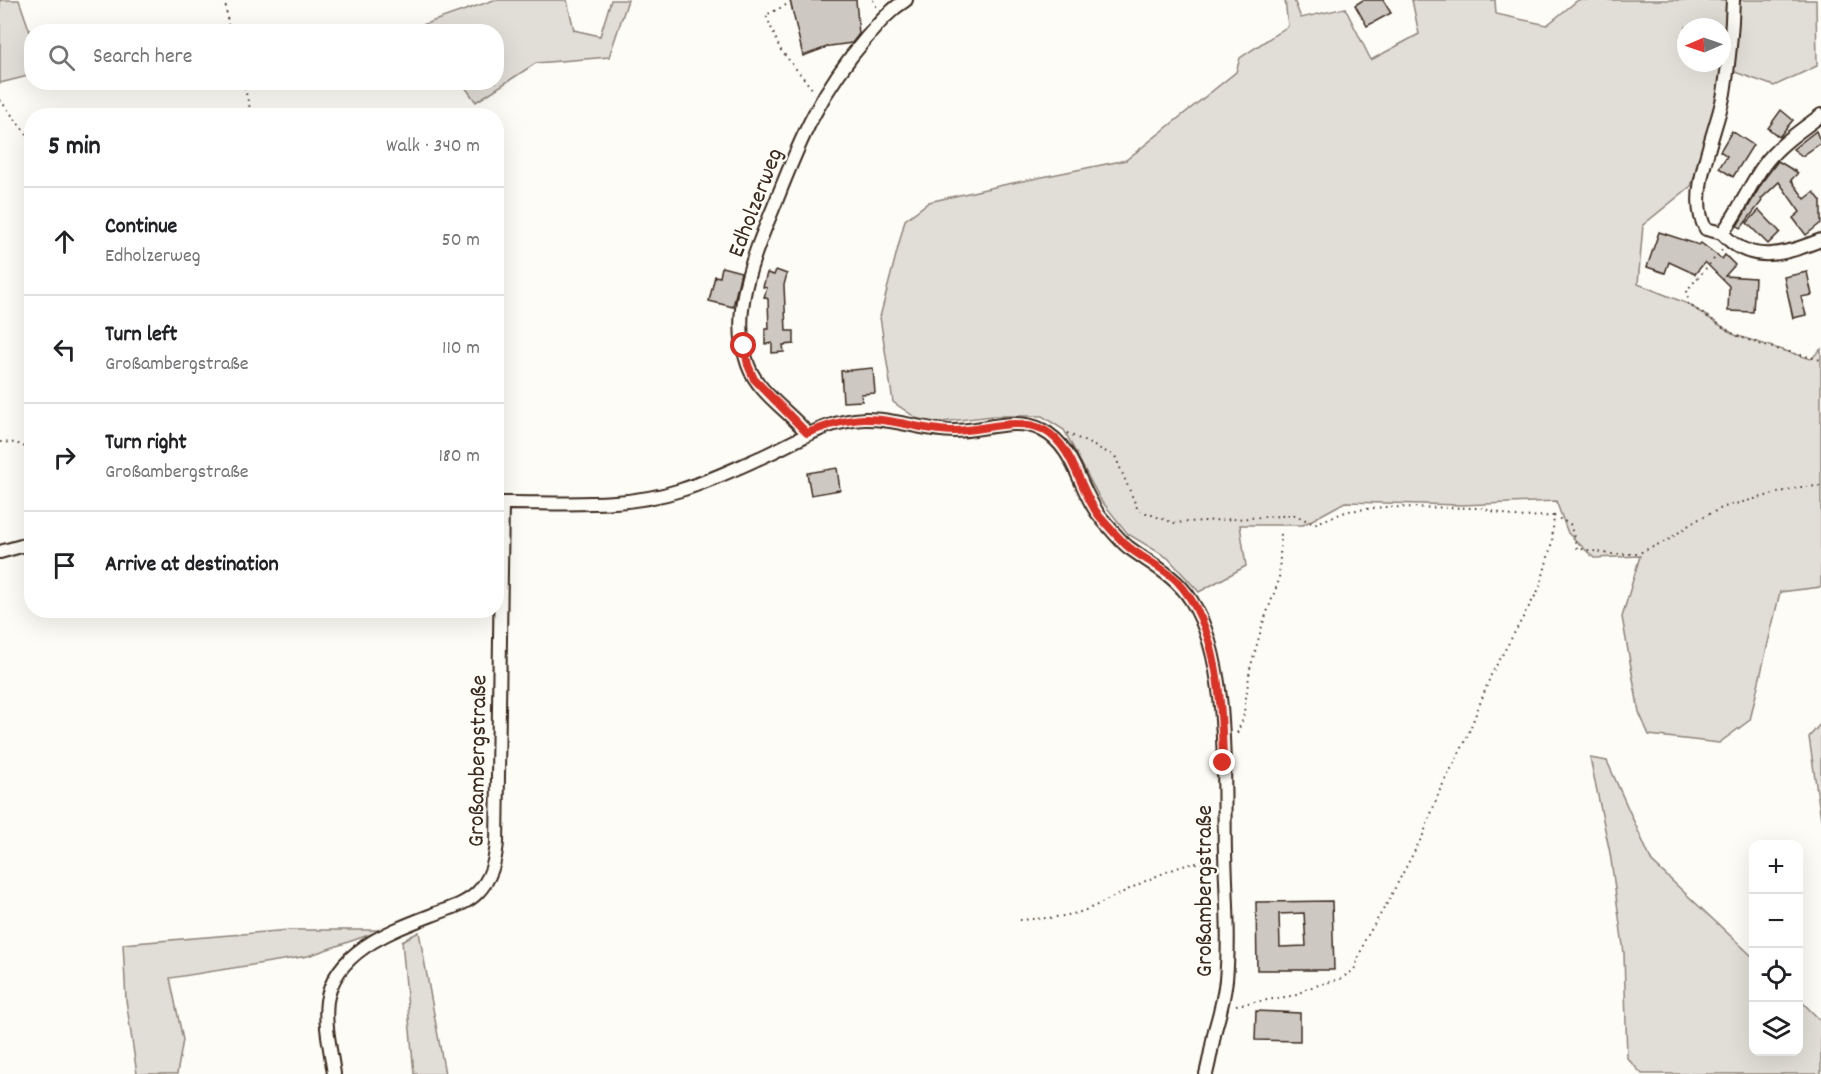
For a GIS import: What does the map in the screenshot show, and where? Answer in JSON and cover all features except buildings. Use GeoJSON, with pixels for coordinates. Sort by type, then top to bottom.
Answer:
{"type":"FeatureCollection","features":[{"type":"Feature","properties":{"kind":"street","name":"Edholzerweg"},"geometry":{"type":"LineString","coordinates":[[807,433],[754,379],[748,365],[742,317],[749,269],[803,134],[821,99],[847,60],[883,18],[895,6],[906,0]]}},
{"type":"Feature","properties":{"kind":"street"},"geometry":{"type":"LineString","coordinates":[[1733,0],[1724,96],[1705,159],[1700,187],[1702,222],[1706,229],[1726,237],[1743,250],[1757,255],[1787,251],[1821,240]]}},
{"type":"Feature","properties":{"kind":"street"},"geometry":{"type":"LineString","coordinates":[[1726,237],[1766,162],[1821,115]]}},
{"type":"Feature","properties":{"kind":"street","name":"Großambergstraße"},"geometry":{"type":"LineString","coordinates":[[504,503],[611,502],[676,492],[724,474],[765,456],[807,433],[836,422],[875,419],[955,431],[1006,425],[1032,425],[1046,432],[1065,449],[1100,517],[1125,544],[1176,580],[1192,602],[1206,634],[1222,714],[1228,960],[1223,1005],[1206,1074]]}},
{"type":"Feature","properties":{"kind":"street"},"geometry":{"type":"LineString","coordinates":[[0,552],[24,545]]}},
{"type":"Feature","properties":{"kind":"street","name":"Großambergstraße"},"geometry":{"type":"LineString","coordinates":[[334,1074],[327,1002],[334,979],[340,970],[361,950],[389,932],[468,900],[484,885],[493,867],[497,843],[498,618]]}},
{"type":"Feature","properties":{"kind":"path"},"geometry":{"type":"LineString","coordinates":[[225,0],[228,24]]}},
{"type":"Feature","properties":{"kind":"path"},"geometry":{"type":"LineString","coordinates":[[786,5],[766,15],[780,49],[821,99]]}},
{"type":"Feature","properties":{"kind":"path"},"geometry":{"type":"LineString","coordinates":[[245,90],[250,108]]}},
{"type":"Feature","properties":{"kind":"path"},"geometry":{"type":"LineString","coordinates":[[0,100],[24,131]]}},
{"type":"Feature","properties":{"kind":"path"},"geometry":{"type":"LineString","coordinates":[[1726,237],[1687,290],[1688,304],[1735,334],[1766,346],[1821,360]]}},
{"type":"Feature","properties":{"kind":"path"},"geometry":{"type":"LineString","coordinates":[[1046,432],[1070,433],[1115,456],[1137,510],[1174,524],[1295,514],[1314,524],[1348,512],[1384,507],[1480,508],[1516,517],[1554,516],[1570,524],[1577,548],[1610,554],[1637,554],[1668,540],[1695,521],[1724,507],[1800,487],[1821,486]]}},
{"type":"Feature","properties":{"kind":"path"},"geometry":{"type":"LineString","coordinates":[[0,442],[16,443],[24,446]]}},
{"type":"Feature","properties":{"kind":"path"},"geometry":{"type":"LineString","coordinates":[[1223,1005],[1244,1005],[1265,999],[1297,995],[1305,989],[1340,980],[1354,970],[1365,940],[1386,906],[1423,835],[1440,790],[1465,742],[1491,675],[1540,587],[1552,542],[1554,516]]}},
{"type":"Feature","properties":{"kind":"path"},"geometry":{"type":"LineString","coordinates":[[1233,741],[1244,719],[1250,669],[1263,623],[1279,580],[1281,532]]}},
{"type":"Feature","properties":{"kind":"path"},"geometry":{"type":"LineString","coordinates":[[1020,920],[1063,916],[1087,910],[1135,885],[1185,866],[1208,863],[1226,869]]}},
{"type":"Feature","properties":{"kind":"shaded area"},"geometry":{"type":"Polygon","coordinates":[[[0,0],[19,0],[27,24],[24,24],[24,77],[0,83],[0,0]]]}},
{"type":"Feature","properties":{"kind":"shaded area"},"geometry":{"type":"Polygon","coordinates":[[[494,0],[567,0],[574,30],[600,36],[611,0],[628,0],[609,57],[536,63],[504,84],[504,24],[425,24],[494,0]]]}},
{"type":"Feature","properties":{"kind":"shaded area"},"geometry":{"type":"Polygon","coordinates":[[[1285,0],[1294,0],[1301,18],[1345,8],[1371,60],[1419,34],[1412,0],[1495,0],[1496,14],[1547,25],[1578,0],[1816,0],[1817,66],[1774,86],[1732,71],[1691,186],[1643,225],[1638,284],[1688,304],[1735,335],[1811,359],[1821,349],[1821,587],[1780,592],[1750,720],[1719,743],[1649,735],[1639,712],[1622,617],[1640,556],[1594,558],[1568,533],[1556,501],[1462,505],[1345,502],[1303,525],[1240,525],[1246,566],[1199,592],[1168,558],[1128,534],[1100,499],[1064,430],[1042,416],[993,416],[925,424],[893,402],[880,317],[905,220],[929,202],[1126,160],[1236,72],[1240,58],[1288,26],[1285,0]]]}},
{"type":"Feature","properties":{"kind":"shaded area"},"geometry":{"type":"Polygon","coordinates":[[[467,90],[494,90],[476,102],[467,90]]]}},
{"type":"Feature","properties":{"kind":"shaded area"},"geometry":{"type":"Polygon","coordinates":[[[1821,723],[1821,819],[1809,737],[1821,723]]]}},
{"type":"Feature","properties":{"kind":"shaded area"},"geometry":{"type":"Polygon","coordinates":[[[1590,758],[1607,761],[1652,862],[1749,953],[1749,1056],[1803,1056],[1803,1003],[1821,1021],[1821,1074],[1642,1074],[1627,1058],[1624,953],[1610,853],[1590,758]]]}},
{"type":"Feature","properties":{"kind":"shaded area"},"geometry":{"type":"Polygon","coordinates":[[[290,930],[383,930],[308,956],[170,978],[183,1040],[177,1074],[137,1074],[126,1000],[123,944],[290,930]]]}},
{"type":"Feature","properties":{"kind":"shaded area"},"geometry":{"type":"Polygon","coordinates":[[[419,932],[445,1074],[414,1074],[402,941],[419,932]]]}},
{"type":"Feature","properties":{"kind":"route"},"geometry":{"type":"LineString","coordinates":[[744,346],[754,379],[807,433],[836,422],[863,419],[955,431],[1006,425],[1032,425],[1046,432],[1065,449],[1100,517],[1125,544],[1176,580],[1192,602],[1206,634],[1217,680],[1222,714],[1223,763]]}}]}
